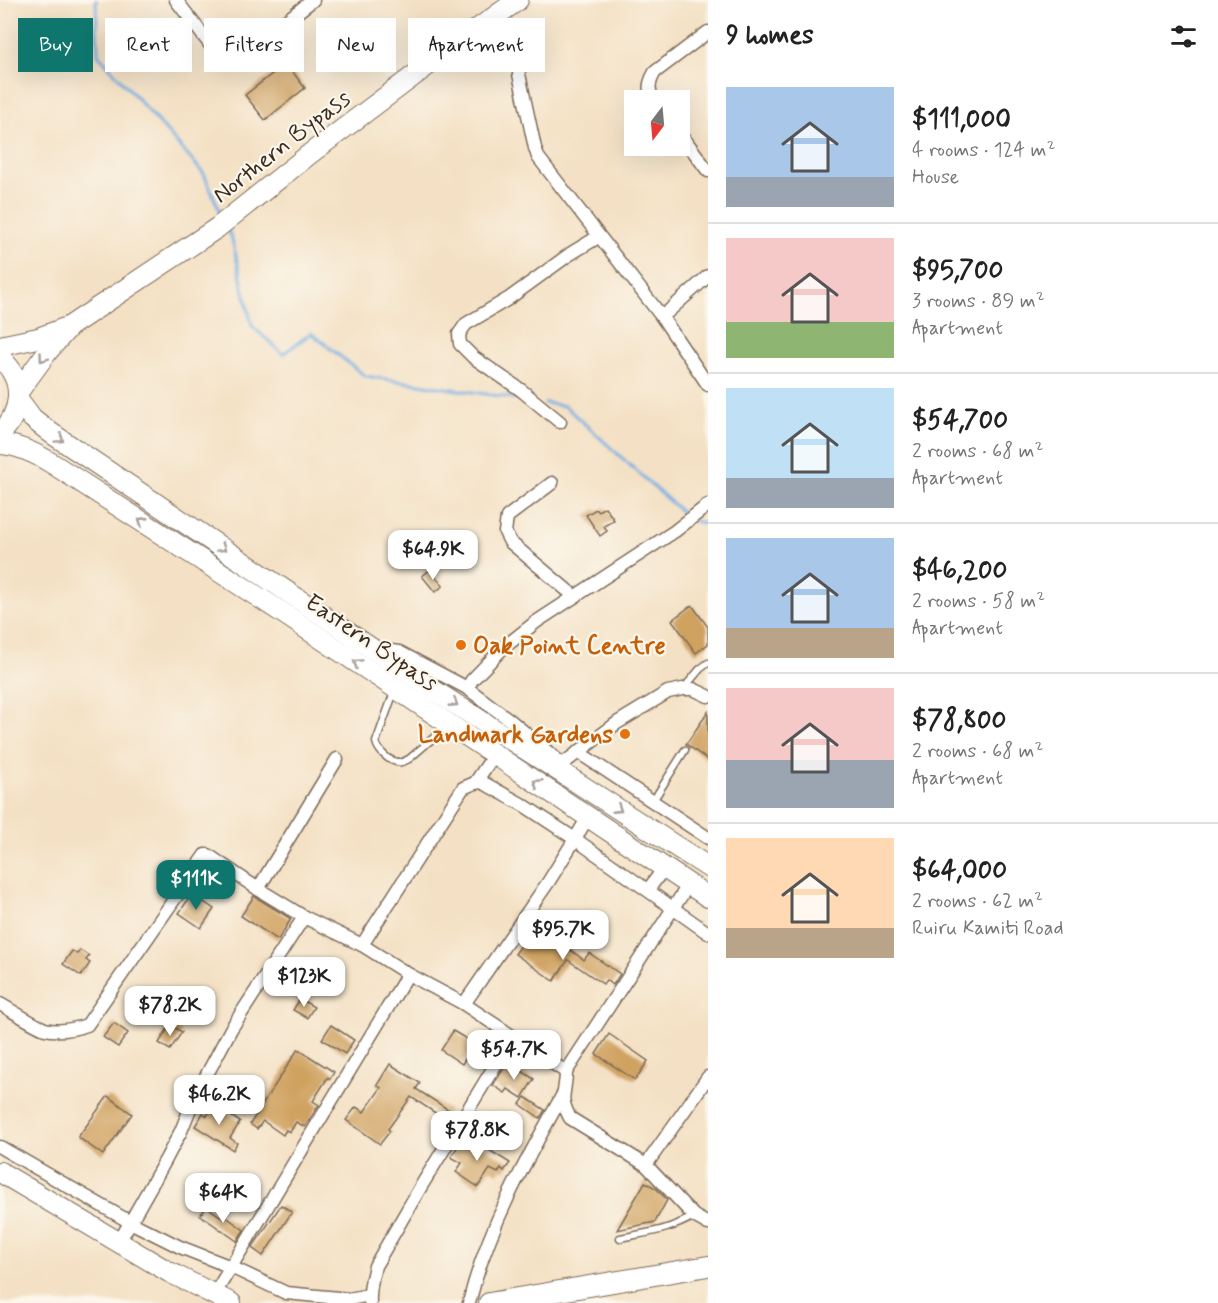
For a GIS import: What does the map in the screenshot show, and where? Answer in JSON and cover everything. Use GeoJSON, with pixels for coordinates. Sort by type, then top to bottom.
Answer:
{"type":"FeatureCollection","features":[{"type":"Feature","properties":{"kind":"main road","name":"Northern Bypass"},"geometry":{"type":"LineString","coordinates":[[70,326],[217,228],[311,153],[518,0]]}},
{"type":"Feature","properties":{"kind":"main road"},"geometry":{"type":"LineString","coordinates":[[0,346],[38,338],[70,326]]}},
{"type":"Feature","properties":{"kind":"main road"},"geometry":{"type":"LineString","coordinates":[[0,434],[8,426],[15,413],[18,396],[48,351],[70,326]]}},
{"type":"Feature","properties":{"kind":"main road","name":"Eastern Bypass"},"geometry":{"type":"LineString","coordinates":[[0,358],[14,377],[18,396],[32,418],[51,433],[376,652],[559,766],[702,863]]}},
{"type":"Feature","properties":{"kind":"main road","name":"Eastern Bypass"},"geometry":{"type":"LineString","coordinates":[[0,444],[20,448],[37,455],[132,514],[708,897]]}},
{"type":"Feature","properties":{"kind":"main road"},"geometry":{"type":"LineString","coordinates":[[0,1172],[169,1272],[222,1299]]}},
{"type":"Feature","properties":{"kind":"main road"},"geometry":{"type":"LineString","coordinates":[[489,1303],[708,1266]]}},
{"type":"Feature","properties":{"kind":"street"},"geometry":{"type":"LineString","coordinates":[[176,0],[218,55],[224,61],[229,62],[235,60],[313,0]]}},
{"type":"Feature","properties":{"kind":"street"},"geometry":{"type":"LineString","coordinates":[[649,90],[650,81],[655,72],[708,32]]}},
{"type":"Feature","properties":{"kind":"street"},"geometry":{"type":"LineString","coordinates":[[519,74],[538,158],[662,317],[708,385]]}},
{"type":"Feature","properties":{"kind":"street"},"geometry":{"type":"LineString","coordinates":[[690,147],[708,171]]}},
{"type":"Feature","properties":{"kind":"street"},"geometry":{"type":"LineString","coordinates":[[560,422],[521,390],[473,357],[460,344],[459,334],[466,324],[508,299],[570,254],[598,237]]}},
{"type":"Feature","properties":{"kind":"street"},"geometry":{"type":"LineString","coordinates":[[662,317],[708,276]]}},
{"type":"Feature","properties":{"kind":"street"},"geometry":{"type":"LineString","coordinates":[[552,483],[507,517],[505,532],[510,542],[574,596]]}},
{"type":"Feature","properties":{"kind":"street"},"geometry":{"type":"LineString","coordinates":[[467,688],[503,648],[536,622],[675,531],[708,505]]}},
{"type":"Feature","properties":{"kind":"street"},"geometry":{"type":"LineString","coordinates":[[376,652],[383,650],[399,652],[467,688],[510,721],[559,766],[617,723],[668,692],[683,688],[693,689],[708,696]]}},
{"type":"Feature","properties":{"kind":"street"},"geometry":{"type":"LineString","coordinates":[[578,752],[708,838]]}},
{"type":"Feature","properties":{"kind":"street"},"geometry":{"type":"LineString","coordinates":[[474,783],[494,754]]}},
{"type":"Feature","properties":{"kind":"street"},"geometry":{"type":"LineString","coordinates":[[258,889],[337,759]]}},
{"type":"Feature","properties":{"kind":"street"},"geometry":{"type":"LineString","coordinates":[[362,945],[462,788],[482,782],[525,807],[675,908],[708,933]]}},
{"type":"Feature","properties":{"kind":"street"},"geometry":{"type":"LineString","coordinates":[[464,1004],[549,881],[588,817]]}},
{"type":"Feature","properties":{"kind":"street"},"geometry":{"type":"LineString","coordinates":[[702,863],[708,843]]}},
{"type":"Feature","properties":{"kind":"street"},"geometry":{"type":"LineString","coordinates":[[0,1004],[44,1028],[56,1030],[87,1025],[205,855],[208,855],[258,889],[304,916],[362,945],[408,974],[464,1004],[566,1072]]}},
{"type":"Feature","properties":{"kind":"street"},"geometry":{"type":"LineString","coordinates":[[648,890],[664,868]]}},
{"type":"Feature","properties":{"kind":"street"},"geometry":{"type":"LineString","coordinates":[[469,1303],[475,1277],[494,1227],[523,1166],[562,1096],[566,1072],[689,884]]}},
{"type":"Feature","properties":{"kind":"street"},"geometry":{"type":"LineString","coordinates":[[119,1242],[181,1131],[194,1099],[231,1029],[304,916]]}},
{"type":"Feature","properties":{"kind":"street"},"geometry":{"type":"LineString","coordinates":[[222,1299],[231,1268],[408,974]]}},
{"type":"Feature","properties":{"kind":"street"},"geometry":{"type":"LineString","coordinates":[[0,1147],[130,1222],[180,1247],[231,1268],[286,1298],[370,1299],[375,1266],[499,1059]]}},
{"type":"Feature","properties":{"kind":"street"},"geometry":{"type":"LineString","coordinates":[[646,1165],[708,1077]]}},
{"type":"Feature","properties":{"kind":"street"},"geometry":{"type":"LineString","coordinates":[[562,1096],[563,1106],[570,1118],[646,1165],[694,1216],[708,1224]]}},
{"type":"Feature","properties":{"kind":"lane"},"geometry":{"type":"LineString","coordinates":[[683,688],[708,663]]}},
{"type":"Feature","properties":{"kind":"lane"},"geometry":{"type":"LineString","coordinates":[[395,689],[376,742],[377,750],[382,754],[397,763],[403,762],[449,725]]}},
{"type":"Feature","properties":{"kind":"lane"},"geometry":{"type":"LineString","coordinates":[[652,801],[685,750]]}},
{"type":"Feature","properties":{"kind":"lane"},"geometry":{"type":"LineString","coordinates":[[620,1238],[666,1230],[694,1216]]}},
{"type":"Feature","properties":{"kind":"building"},"geometry":{"type":"Polygon","coordinates":[[[274,72],[293,72],[305,88],[265,120],[245,95],[274,72]]]}},
{"type":"Feature","properties":{"kind":"building"},"geometry":{"type":"Polygon","coordinates":[[[605,507],[614,520],[604,526],[607,531],[600,536],[586,515],[605,507]]]}},
{"type":"Feature","properties":{"kind":"building"},"geometry":{"type":"Polygon","coordinates":[[[430,570],[443,586],[435,592],[422,576],[430,570]]]}},
{"type":"Feature","properties":{"kind":"building"},"geometry":{"type":"Polygon","coordinates":[[[692,605],[708,627],[708,644],[696,653],[672,620],[692,605]]]}},
{"type":"Feature","properties":{"kind":"building"},"geometry":{"type":"Polygon","coordinates":[[[708,712],[708,760],[686,744],[708,712]]]}},
{"type":"Feature","properties":{"kind":"building"},"geometry":{"type":"Polygon","coordinates":[[[192,894],[214,909],[201,928],[179,913],[192,894]]]}},
{"type":"Feature","properties":{"kind":"building"},"geometry":{"type":"Polygon","coordinates":[[[254,896],[291,919],[278,940],[241,916],[254,896]]]}},
{"type":"Feature","properties":{"kind":"building"},"geometry":{"type":"Polygon","coordinates":[[[532,935],[551,949],[557,940],[584,960],[589,953],[620,974],[613,985],[606,980],[603,984],[568,960],[554,981],[515,954],[532,935]]]}},
{"type":"Feature","properties":{"kind":"building"},"geometry":{"type":"Polygon","coordinates":[[[80,950],[89,956],[86,960],[90,963],[81,976],[63,964],[72,951],[77,954],[80,950]]]}},
{"type":"Feature","properties":{"kind":"building"},"geometry":{"type":"Polygon","coordinates":[[[300,999],[314,1007],[307,1018],[293,1010],[300,999]]]}},
{"type":"Feature","properties":{"kind":"building"},"geometry":{"type":"Polygon","coordinates":[[[114,1023],[128,1033],[118,1047],[103,1037],[114,1023]]]}},
{"type":"Feature","properties":{"kind":"building"},"geometry":{"type":"Polygon","coordinates":[[[170,1025],[182,1032],[170,1050],[159,1043],[170,1025]]]}},
{"type":"Feature","properties":{"kind":"building"},"geometry":{"type":"Polygon","coordinates":[[[331,1025],[354,1040],[345,1054],[322,1039],[331,1025]]]}},
{"type":"Feature","properties":{"kind":"building"},"geometry":{"type":"Polygon","coordinates":[[[453,1031],[475,1044],[462,1064],[441,1050],[453,1031]]]}},
{"type":"Feature","properties":{"kind":"building"},"geometry":{"type":"Polygon","coordinates":[[[609,1034],[648,1061],[635,1080],[596,1054],[609,1034]]]}},
{"type":"Feature","properties":{"kind":"building"},"geometry":{"type":"Polygon","coordinates":[[[298,1049],[334,1072],[330,1079],[328,1077],[313,1101],[319,1105],[305,1127],[296,1122],[290,1132],[286,1130],[283,1135],[263,1121],[257,1129],[250,1124],[298,1049]]]}},
{"type":"Feature","properties":{"kind":"building"},"geometry":{"type":"Polygon","coordinates":[[[508,1062],[534,1079],[522,1098],[508,1089],[505,1093],[493,1085],[508,1062]]]}},
{"type":"Feature","properties":{"kind":"building"},"geometry":{"type":"Polygon","coordinates":[[[390,1064],[420,1083],[416,1089],[449,1110],[443,1118],[411,1097],[380,1144],[346,1120],[356,1107],[364,1112],[381,1088],[377,1085],[390,1064]]]}},
{"type":"Feature","properties":{"kind":"building"},"geometry":{"type":"Polygon","coordinates":[[[108,1096],[132,1114],[103,1155],[78,1137],[108,1096]]]}},
{"type":"Feature","properties":{"kind":"building"},"geometry":{"type":"Polygon","coordinates":[[[525,1097],[545,1110],[540,1118],[520,1104],[525,1097]]]}},
{"type":"Feature","properties":{"kind":"building"},"geometry":{"type":"Polygon","coordinates":[[[214,1105],[240,1122],[230,1138],[237,1143],[233,1150],[195,1126],[203,1113],[207,1116],[214,1105]]]}},
{"type":"Feature","properties":{"kind":"building"},"geometry":{"type":"Polygon","coordinates":[[[468,1137],[510,1163],[504,1171],[501,1168],[498,1173],[490,1169],[478,1187],[456,1172],[462,1163],[451,1157],[460,1143],[463,1145],[468,1137]]]}},
{"type":"Feature","properties":{"kind":"building"},"geometry":{"type":"Polygon","coordinates":[[[645,1182],[657,1189],[667,1200],[655,1222],[617,1230],[645,1182]]]}},
{"type":"Feature","properties":{"kind":"building"},"geometry":{"type":"Polygon","coordinates":[[[281,1205],[292,1212],[263,1256],[252,1248],[281,1205]]]}},
{"type":"Feature","properties":{"kind":"building"},"geometry":{"type":"Polygon","coordinates":[[[207,1207],[223,1218],[225,1216],[244,1230],[237,1241],[200,1215],[207,1207]]]}},
{"type":"Feature","properties":{"kind":"waterway"},"geometry":{"type":"LineString","coordinates":[[96,0],[98,54],[204,174],[221,214]]}},
{"type":"Feature","properties":{"kind":"waterway"},"geometry":{"type":"LineString","coordinates":[[227,228],[232,239],[252,326],[283,354],[311,333],[365,376],[526,400]]}},
{"type":"Feature","properties":{"kind":"waterway"},"geometry":{"type":"LineString","coordinates":[[545,403],[565,406],[687,517]]}},
{"type":"Feature","properties":{"kind":"waterway"},"geometry":{"type":"LineString","coordinates":[[695,521],[708,525]]}},
{"type":"Feature","properties":{"kind":"place","name":"Oak Point Centre"},"geometry":{"type":"Point","coordinates":[461,645]}},
{"type":"Feature","properties":{"kind":"place","name":"Landmark Gardens"},"geometry":{"type":"Point","coordinates":[625,734]}}]}
